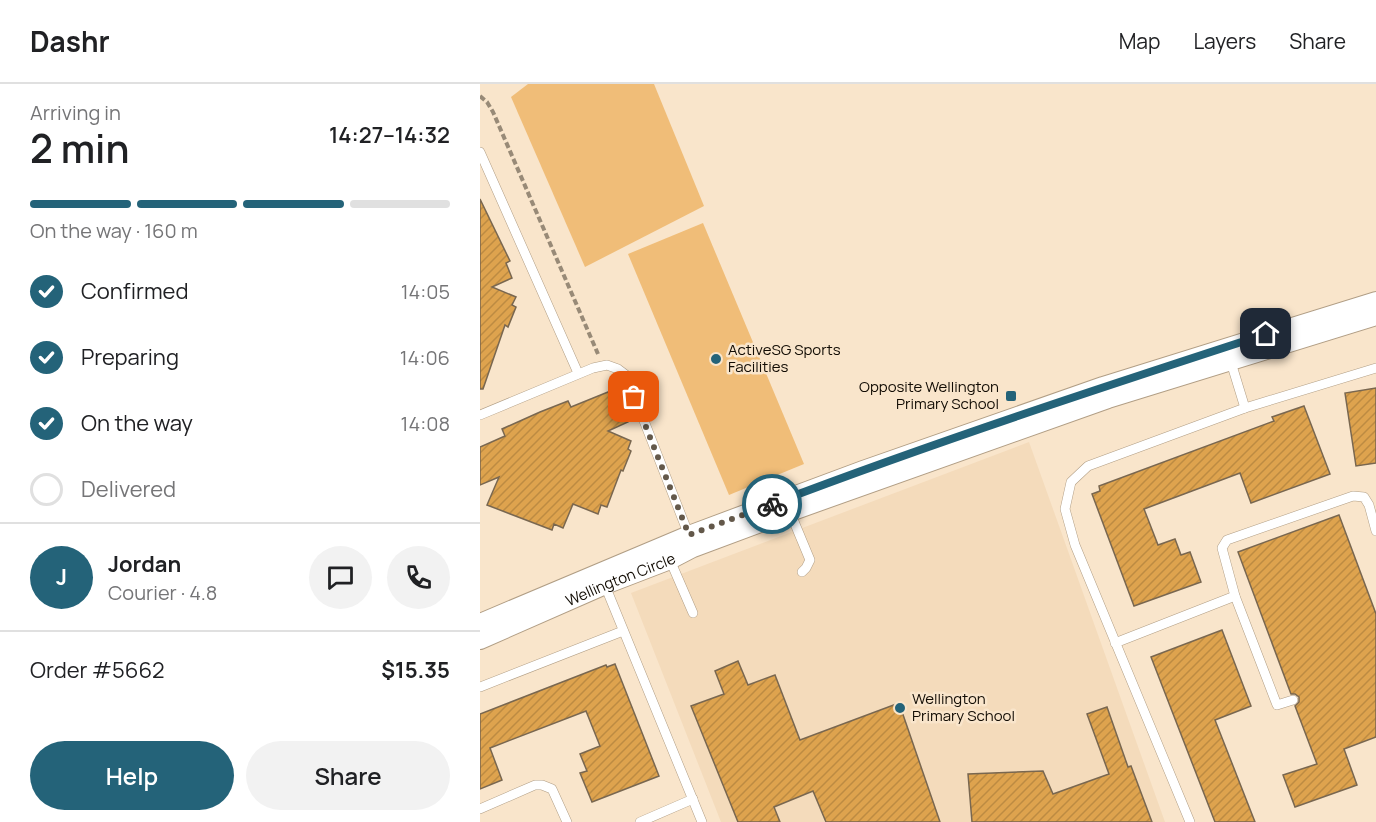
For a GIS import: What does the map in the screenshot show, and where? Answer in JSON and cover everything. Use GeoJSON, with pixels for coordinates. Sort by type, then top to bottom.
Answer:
{"type":"FeatureCollection","features":[{"type":"Feature","properties":{"kind":"street","name":"Wellington Circle"},"geometry":{"type":"LineString","coordinates":[[480,640],[602,578],[670,560],[691,541],[790,512],[1376,302]]}},
{"type":"Feature","properties":{"kind":"street","name":"Wellington Circle"},"geometry":{"type":"LineString","coordinates":[[1268,341],[1376,316]]}},
{"type":"Feature","properties":{"kind":"street","name":"Wellington Circle"},"geometry":{"type":"LineString","coordinates":[[480,623],[602,578],[863,470],[1102,386],[1228,354]]}},
{"type":"Feature","properties":{"kind":"lane"},"geometry":{"type":"LineString","coordinates":[[480,152],[578,373]]}},
{"type":"Feature","properties":{"kind":"lane"},"geometry":{"type":"LineString","coordinates":[[1228,354],[1245,408]]}},
{"type":"Feature","properties":{"kind":"lane"},"geometry":{"type":"LineString","coordinates":[[480,415],[578,373],[607,365],[618,369],[626,375],[691,541]]}},
{"type":"Feature","properties":{"kind":"lane"},"geometry":{"type":"LineString","coordinates":[[1190,822],[1076,545],[1065,509],[1071,482],[1088,466],[1245,408],[1376,368]]}},
{"type":"Feature","properties":{"kind":"lane"},"geometry":{"type":"LineString","coordinates":[[1293,700],[1277,705],[1234,596],[1221,548],[1227,540],[1353,496],[1364,497],[1376,531]]}},
{"type":"Feature","properties":{"kind":"lane"},"geometry":{"type":"LineString","coordinates":[[790,512],[810,560],[802,572]]}},
{"type":"Feature","properties":{"kind":"lane"},"geometry":{"type":"LineString","coordinates":[[670,560],[693,612]]}},
{"type":"Feature","properties":{"kind":"lane"},"geometry":{"type":"LineString","coordinates":[[602,578],[702,822]]}},
{"type":"Feature","properties":{"kind":"lane"},"geometry":{"type":"LineString","coordinates":[[1115,643],[1234,596]]}},
{"type":"Feature","properties":{"kind":"lane"},"geometry":{"type":"LineString","coordinates":[[480,687],[623,631]]}},
{"type":"Feature","properties":{"kind":"lane"},"geometry":{"type":"LineString","coordinates":[[480,809],[535,785],[542,785],[552,789],[567,822]]}},
{"type":"Feature","properties":{"kind":"lane"},"geometry":{"type":"LineString","coordinates":[[640,822],[693,799]]}},
{"type":"Feature","properties":{"kind":"path"},"geometry":{"type":"LineString","coordinates":[[480,96],[488,102],[493,112],[599,357]]}},
{"type":"Feature","properties":{"kind":"shaded area"},"geometry":{"type":"Polygon","coordinates":[[[528,84],[654,84],[704,206],[585,267],[511,97],[528,84]]]}},
{"type":"Feature","properties":{"kind":"shaded area","name":"ActiveSG Sports Facilities"},"geometry":{"type":"Polygon","coordinates":[[[703,223],[804,464],[729,495],[628,254],[703,223]]]}},
{"type":"Feature","properties":{"kind":"shaded area","name":"Wellington Primary School"},"geometry":{"type":"Polygon","coordinates":[[[1029,442],[1165,822],[721,822],[631,593],[1029,442]]]}},
{"type":"Feature","properties":{"kind":"building"},"geometry":{"type":"Polygon","coordinates":[[[480,199],[510,261],[506,263],[512,278],[492,287],[516,297],[512,305],[516,307],[508,327],[505,325],[483,389],[480,389],[480,199]]]}},
{"type":"Feature","properties":{"kind":"building"},"geometry":{"type":"Polygon","coordinates":[[[1376,388],[1376,463],[1356,466],[1345,393],[1376,388]]]}},
{"type":"Feature","properties":{"kind":"building"},"geometry":{"type":"Polygon","coordinates":[[[608,392],[610,396],[615,394],[628,422],[608,431],[631,441],[628,449],[631,451],[607,507],[601,505],[598,514],[573,504],[563,528],[554,524],[552,530],[487,505],[499,477],[480,485],[480,447],[505,436],[502,429],[540,412],[568,401],[571,407],[608,392]]]}},
{"type":"Feature","properties":{"kind":"building"},"geometry":{"type":"Polygon","coordinates":[[[1304,406],[1330,474],[1251,503],[1240,473],[1144,509],[1158,545],[1175,539],[1181,555],[1190,552],[1201,582],[1134,606],[1092,494],[1100,491],[1099,486],[1274,421],[1272,417],[1304,406]]]}},
{"type":"Feature","properties":{"kind":"building"},"geometry":{"type":"Polygon","coordinates":[[[1339,515],[1376,614],[1376,737],[1344,749],[1357,785],[1295,807],[1283,775],[1317,764],[1295,706],[1299,702],[1299,697],[1291,694],[1238,552],[1339,515]]]}},
{"type":"Feature","properties":{"kind":"building"},"geometry":{"type":"Polygon","coordinates":[[[1222,630],[1251,706],[1215,720],[1255,822],[1215,822],[1151,657],[1222,630]]]}},
{"type":"Feature","properties":{"kind":"building"},"geometry":{"type":"Polygon","coordinates":[[[738,661],[748,685],[775,675],[800,740],[899,703],[940,822],[826,822],[813,791],[774,807],[780,822],[738,822],[691,706],[724,694],[715,671],[738,661]]]}},
{"type":"Feature","properties":{"kind":"building"},"geometry":{"type":"Polygon","coordinates":[[[615,664],[659,776],[592,802],[580,773],[587,771],[580,754],[600,746],[586,711],[490,748],[502,780],[480,789],[480,714],[606,665],[607,667],[615,664]]]}},
{"type":"Feature","properties":{"kind":"building"},"geometry":{"type":"Polygon","coordinates":[[[1107,707],[1128,767],[1131,766],[1152,822],[972,822],[968,774],[1043,771],[1053,794],[1109,774],[1087,714],[1107,707]]]}},
{"type":"Feature","properties":{"kind":"way so far"},"geometry":{"type":"LineString","coordinates":[[634,397],[689,535],[772,504]]}},
{"type":"Feature","properties":{"kind":"place","name":"ActiveSG Sports Facilities"},"geometry":{"type":"Point","coordinates":[716,359]}},
{"type":"Feature","properties":{"kind":"place","name":"Opposite Wellington Primary School"},"geometry":{"type":"Point","coordinates":[1011,396]}},
{"type":"Feature","properties":{"kind":"place","name":"Wellington Primary School"},"geometry":{"type":"Point","coordinates":[900,708]}},
{"type":"Feature","properties":{"kind":"route"},"geometry":{"type":"LineString","coordinates":[[772,504],[1038,408],[1266,334]]}}]}
